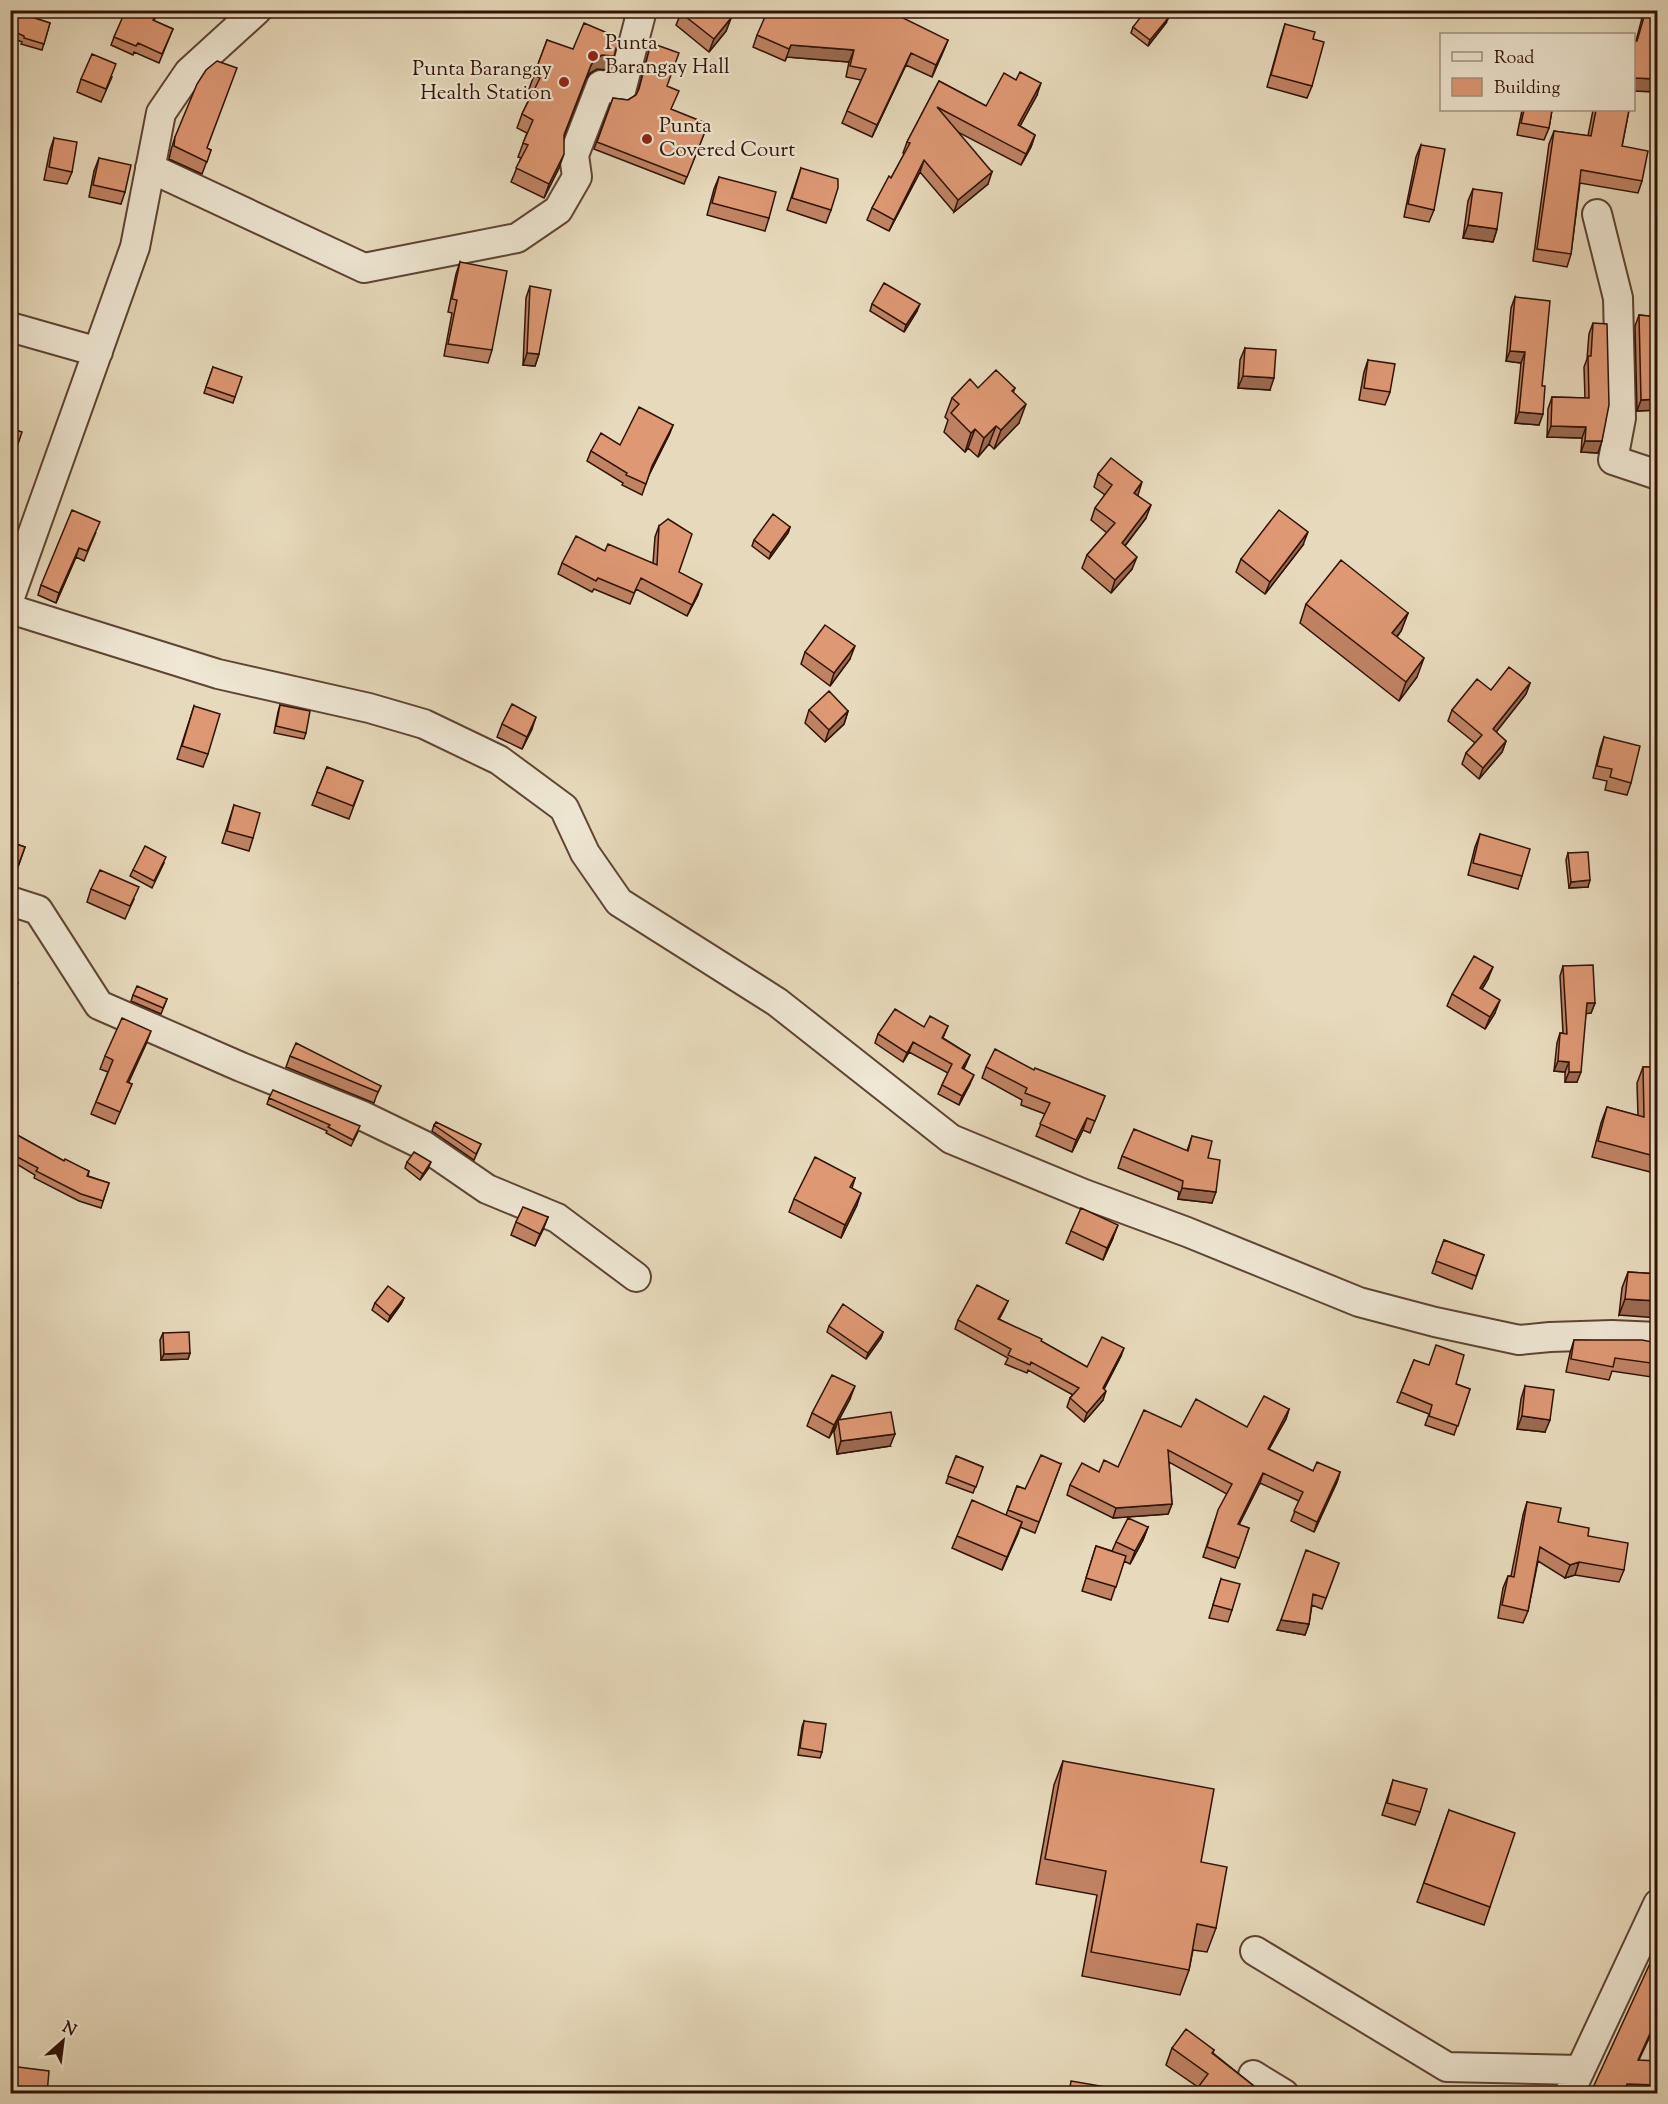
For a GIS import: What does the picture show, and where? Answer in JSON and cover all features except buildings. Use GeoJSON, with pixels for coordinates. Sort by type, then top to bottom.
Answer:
{"type":"FeatureCollection","features":[{"type":"Feature","properties":{"kind":"street"},"geometry":{"type":"LineString","coordinates":[[10,597],[135,247],[161,113],[189,72],[257,10]]}},
{"type":"Feature","properties":{"kind":"street"},"geometry":{"type":"LineString","coordinates":[[150,168],[364,268],[517,238],[558,210],[577,177],[574,154],[601,85],[621,91],[642,10]]}},
{"type":"Feature","properties":{"kind":"street"},"geometry":{"type":"LineString","coordinates":[[1597,214],[1618,298],[1621,418],[1613,460],[1658,475]]}},
{"type":"Feature","properties":{"kind":"street"},"geometry":{"type":"LineString","coordinates":[[10,327],[98,352]]}},
{"type":"Feature","properties":{"kind":"street"},"geometry":{"type":"LineString","coordinates":[[10,609],[218,674],[369,708],[424,724],[500,760],[564,808],[585,853],[619,902],[777,1002],[951,1139],[1359,1302],[1519,1340],[1612,1335],[1658,1337]]}},
{"type":"Feature","properties":{"kind":"street"},"geometry":{"type":"LineString","coordinates":[[10,901],[38,910],[99,1005],[241,1067],[363,1116],[423,1145],[487,1189],[557,1218],[636,1277]]}},
{"type":"Feature","properties":{"kind":"street"},"geometry":{"type":"LineString","coordinates":[[1255,1952],[1448,2067],[1575,2082],[1658,1904]]}},
{"type":"Feature","properties":{"kind":"street"},"geometry":{"type":"LineString","coordinates":[[1253,2075],[1284,2094]]}},
{"type":"Feature","properties":{"kind":"place","name":"Punta Barangay Hall"},"geometry":{"type":"Point","coordinates":[593,56]}},
{"type":"Feature","properties":{"kind":"place","name":"Punta Barangay Health Station"},"geometry":{"type":"Point","coordinates":[564,82]}},
{"type":"Feature","properties":{"kind":"place","name":"Punta Covered Court"},"geometry":{"type":"Point","coordinates":[647,139]}}]}
